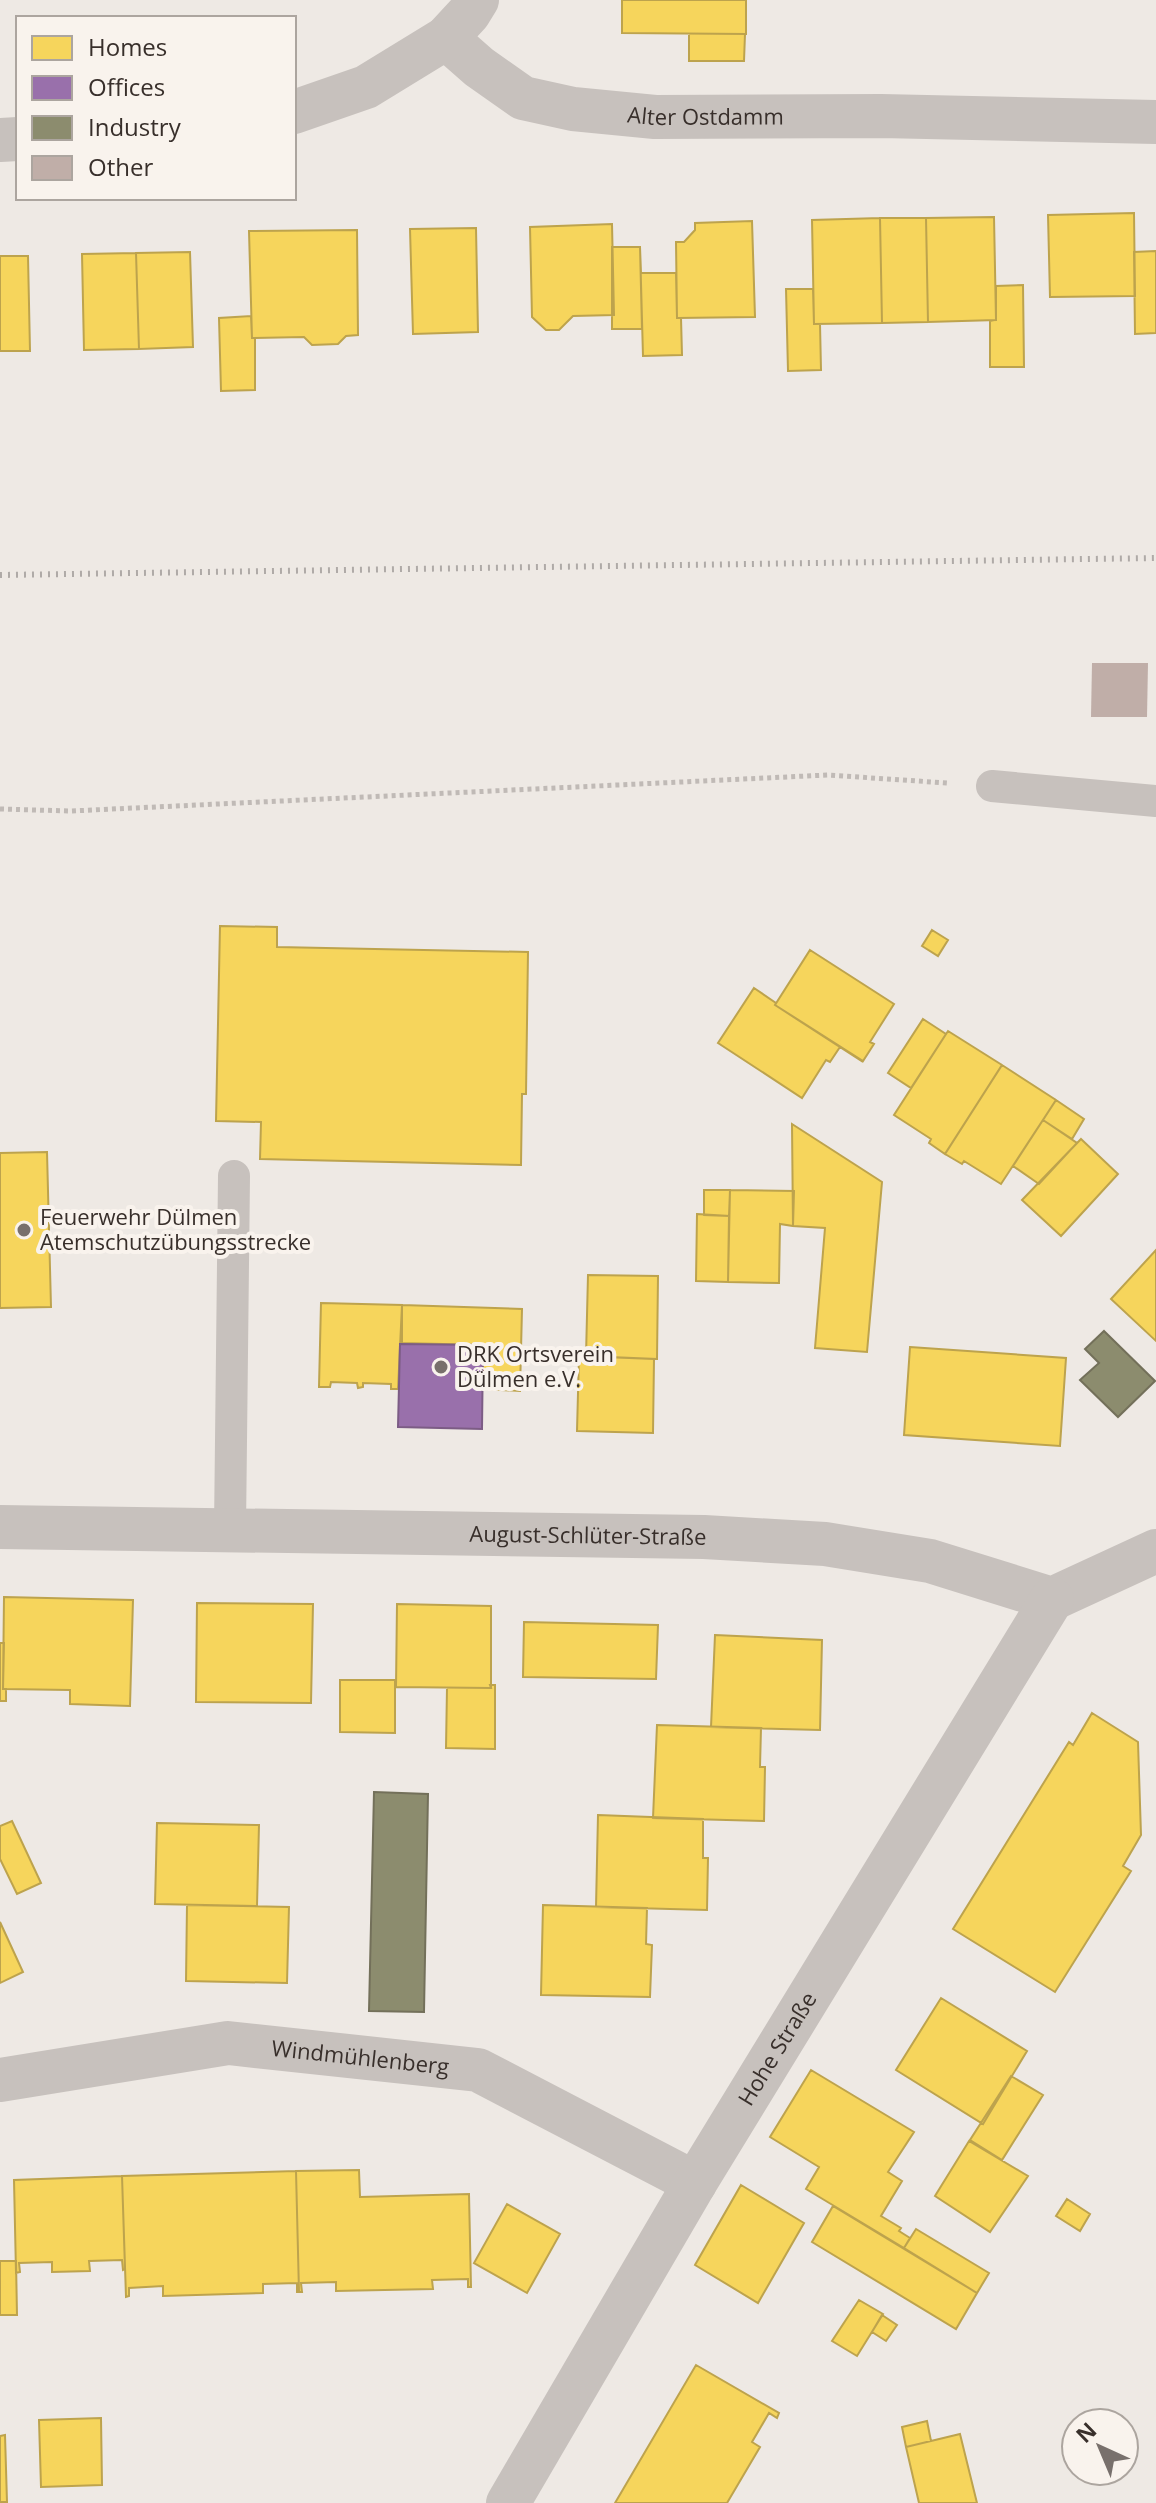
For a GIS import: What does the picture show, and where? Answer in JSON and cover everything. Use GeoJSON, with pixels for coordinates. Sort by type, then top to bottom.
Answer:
{"type":"FeatureCollection","features":[{"type":"Feature","properties":{"kind":"street"},"geometry":{"type":"LineString","coordinates":[[296,111],[366,87],[446,38],[477,0]]}},
{"type":"Feature","properties":{"kind":"street","name":"Alter Ostdamm"},"geometry":{"type":"LineString","coordinates":[[446,38],[479,67],[523,98],[573,109],[655,117],[881,116],[1156,122]]}},
{"type":"Feature","properties":{"kind":"street","name":"August-Schlüter-Straße"},"geometry":{"type":"LineString","coordinates":[[0,1527],[704,1537],[825,1544],[930,1561],[1052,1599]]}},
{"type":"Feature","properties":{"kind":"street"},"geometry":{"type":"LineString","coordinates":[[1052,1599],[1156,1551]]}},
{"type":"Feature","properties":{"kind":"street","name":"Hohe Straße"},"geometry":{"type":"LineString","coordinates":[[508,2503],[695,2183],[1052,1599]]}},
{"type":"Feature","properties":{"kind":"street","name":"Windmühlenberg"},"geometry":{"type":"LineString","coordinates":[[0,2080],[228,2043],[478,2070],[695,2183]]}},
{"type":"Feature","properties":{"kind":"lane"},"geometry":{"type":"LineString","coordinates":[[992,786],[1156,801]]}},
{"type":"Feature","properties":{"kind":"lane"},"geometry":{"type":"LineString","coordinates":[[230,1529],[234,1176]]}},
{"type":"Feature","properties":{"kind":"path"},"geometry":{"type":"LineString","coordinates":[[0,809],[87,810],[828,775],[992,786]]}},
{"type":"Feature","properties":{"kind":"building: Homes"},"geometry":{"type":"Polygon","coordinates":[[[622,0],[746,0],[746,34],[622,33],[622,0]]]}},
{"type":"Feature","properties":{"kind":"building: Homes"},"geometry":{"type":"Polygon","coordinates":[[[689,34],[745,34],[744,61],[689,61],[689,34]]]}},
{"type":"Feature","properties":{"kind":"building: Homes"},"geometry":{"type":"Polygon","coordinates":[[[1134,213],[1135,296],[1050,297],[1048,215],[1134,213]]]}},
{"type":"Feature","properties":{"kind":"building: Homes"},"geometry":{"type":"Polygon","coordinates":[[[994,217],[996,320],[928,322],[926,218],[994,217]]]}},
{"type":"Feature","properties":{"kind":"building: Homes"},"geometry":{"type":"Polygon","coordinates":[[[880,218],[926,218],[928,322],[882,323],[880,218]]]}},
{"type":"Feature","properties":{"kind":"building: Homes"},"geometry":{"type":"Polygon","coordinates":[[[880,218],[882,323],[814,324],[812,220],[880,218]]]}},
{"type":"Feature","properties":{"kind":"building: Homes"},"geometry":{"type":"Polygon","coordinates":[[[752,221],[755,317],[677,318],[676,242],[684,242],[695,230],[695,223],[752,221]]]}},
{"type":"Feature","properties":{"kind":"building: Homes"},"geometry":{"type":"Polygon","coordinates":[[[612,224],[614,315],[573,316],[559,330],[546,330],[532,317],[530,227],[612,224]]]}},
{"type":"Feature","properties":{"kind":"building: Homes"},"geometry":{"type":"Polygon","coordinates":[[[476,228],[478,332],[413,334],[410,229],[476,228]]]}},
{"type":"Feature","properties":{"kind":"building: Homes"},"geometry":{"type":"Polygon","coordinates":[[[357,230],[358,335],[346,336],[338,344],[312,345],[304,337],[252,338],[249,231],[357,230]]]}},
{"type":"Feature","properties":{"kind":"building: Homes"},"geometry":{"type":"Polygon","coordinates":[[[612,247],[640,247],[642,329],[612,329],[612,247]]]}},
{"type":"Feature","properties":{"kind":"building: Homes"},"geometry":{"type":"Polygon","coordinates":[[[640,247],[641,273],[676,273],[682,355],[643,356],[640,247]]]}},
{"type":"Feature","properties":{"kind":"building: Homes"},"geometry":{"type":"Polygon","coordinates":[[[1156,251],[1156,333],[1135,334],[1134,252],[1156,251]]]}},
{"type":"Feature","properties":{"kind":"building: Homes"},"geometry":{"type":"Polygon","coordinates":[[[190,252],[193,347],[139,349],[136,253],[190,252]]]}},
{"type":"Feature","properties":{"kind":"building: Homes"},"geometry":{"type":"Polygon","coordinates":[[[136,253],[139,349],[84,350],[82,254],[136,253]]]}},
{"type":"Feature","properties":{"kind":"building: Homes"},"geometry":{"type":"Polygon","coordinates":[[[0,256],[28,256],[30,351],[0,351],[0,256]]]}},
{"type":"Feature","properties":{"kind":"building: Homes"},"geometry":{"type":"Polygon","coordinates":[[[1023,285],[1024,367],[990,367],[990,321],[996,320],[996,286],[1023,285]]]}},
{"type":"Feature","properties":{"kind":"building: Homes"},"geometry":{"type":"Polygon","coordinates":[[[786,289],[813,289],[814,324],[820,324],[821,370],[788,371],[786,289]]]}},
{"type":"Feature","properties":{"kind":"building: Homes"},"geometry":{"type":"Polygon","coordinates":[[[251,316],[252,338],[255,338],[255,390],[221,391],[219,318],[251,316]]]}},
{"type":"Feature","properties":{"kind":"building: Homes"},"geometry":{"type":"Polygon","coordinates":[[[220,926],[277,927],[277,947],[528,952],[526,1094],[522,1094],[521,1165],[260,1159],[261,1122],[216,1121],[220,926]]]}},
{"type":"Feature","properties":{"kind":"building: Homes"},"geometry":{"type":"Polygon","coordinates":[[[932,930],[948,940],[938,956],[922,946],[932,930]]]}},
{"type":"Feature","properties":{"kind":"building: Homes"},"geometry":{"type":"Polygon","coordinates":[[[810,950],[894,1004],[870,1042],[874,1044],[863,1061],[775,1005],[810,950]]]}},
{"type":"Feature","properties":{"kind":"building: Homes"},"geometry":{"type":"Polygon","coordinates":[[[754,988],[840,1047],[830,1062],[826,1060],[802,1098],[718,1043],[754,988]]]}},
{"type":"Feature","properties":{"kind":"building: Homes"},"geometry":{"type":"Polygon","coordinates":[[[923,1019],[946,1034],[911,1088],[888,1073],[923,1019]]]}},
{"type":"Feature","properties":{"kind":"building: Homes"},"geometry":{"type":"Polygon","coordinates":[[[948,1031],[1002,1065],[945,1154],[929,1143],[931,1139],[894,1115],[948,1031]]]}},
{"type":"Feature","properties":{"kind":"building: Homes"},"geometry":{"type":"Polygon","coordinates":[[[1002,1065],[1056,1100],[1001,1184],[964,1161],[962,1164],[945,1154],[1002,1065]]]}},
{"type":"Feature","properties":{"kind":"building: Homes"},"geometry":{"type":"Polygon","coordinates":[[[1056,1100],[1084,1119],[1072,1139],[1043,1120],[1056,1100]]]}},
{"type":"Feature","properties":{"kind":"building: Homes"},"geometry":{"type":"Polygon","coordinates":[[[1043,1120],[1077,1143],[1039,1184],[1013,1166],[1043,1120]]]}},
{"type":"Feature","properties":{"kind":"building: Homes"},"geometry":{"type":"Polygon","coordinates":[[[792,1124],[882,1182],[867,1352],[815,1348],[825,1228],[793,1226],[792,1124]]]}},
{"type":"Feature","properties":{"kind":"building: Homes"},"geometry":{"type":"Polygon","coordinates":[[[1081,1139],[1118,1174],[1061,1236],[1022,1200],[1081,1139]]]}},
{"type":"Feature","properties":{"kind":"building: Homes","name":"Feuerwehr Dülmen Atemschutzübungsstrecke"},"geometry":{"type":"Polygon","coordinates":[[[47,1152],[51,1307],[0,1308],[0,1153],[47,1152]]]}},
{"type":"Feature","properties":{"kind":"building: Homes"},"geometry":{"type":"Polygon","coordinates":[[[704,1190],[730,1190],[729,1216],[704,1215],[704,1190]]]}},
{"type":"Feature","properties":{"kind":"building: Homes"},"geometry":{"type":"Polygon","coordinates":[[[730,1190],[794,1191],[793,1226],[780,1224],[779,1283],[728,1282],[730,1190]]]}},
{"type":"Feature","properties":{"kind":"building: Homes"},"geometry":{"type":"Polygon","coordinates":[[[697,1214],[729,1216],[728,1282],[696,1281],[697,1214]]]}},
{"type":"Feature","properties":{"kind":"building: Homes"},"geometry":{"type":"Polygon","coordinates":[[[1156,1250],[1156,1341],[1111,1299],[1156,1250]]]}},
{"type":"Feature","properties":{"kind":"building: Homes"},"geometry":{"type":"Polygon","coordinates":[[[588,1275],[658,1276],[657,1359],[586,1356],[588,1275]]]}},
{"type":"Feature","properties":{"kind":"building: Homes"},"geometry":{"type":"Polygon","coordinates":[[[321,1303],[402,1305],[398,1389],[391,1389],[391,1384],[363,1383],[363,1387],[358,1388],[357,1383],[331,1382],[330,1387],[319,1387],[321,1303]]]}},
{"type":"Feature","properties":{"kind":"building: Homes"},"geometry":{"type":"Polygon","coordinates":[[[402,1305],[522,1309],[520,1391],[482,1389],[483,1345],[402,1343],[402,1305]]]}},
{"type":"Feature","properties":{"kind":"building: Homes"},"geometry":{"type":"Polygon","coordinates":[[[910,1347],[1066,1358],[1060,1446],[904,1435],[910,1347]]]}},
{"type":"Feature","properties":{"kind":"building: Homes"},"geometry":{"type":"Polygon","coordinates":[[[579,1356],[654,1359],[653,1433],[577,1431],[579,1356]]]}},
{"type":"Feature","properties":{"kind":"building: Homes"},"geometry":{"type":"Polygon","coordinates":[[[4,1597],[133,1600],[130,1706],[70,1704],[70,1690],[3,1689],[4,1597]]]}},
{"type":"Feature","properties":{"kind":"building: Homes"},"geometry":{"type":"Polygon","coordinates":[[[197,1603],[313,1604],[311,1703],[196,1702],[197,1603]]]}},
{"type":"Feature","properties":{"kind":"building: Homes"},"geometry":{"type":"Polygon","coordinates":[[[397,1604],[491,1606],[491,1688],[396,1687],[397,1604]]]}},
{"type":"Feature","properties":{"kind":"building: Homes"},"geometry":{"type":"Polygon","coordinates":[[[524,1622],[658,1625],[656,1679],[523,1677],[524,1622]]]}},
{"type":"Feature","properties":{"kind":"building: Homes"},"geometry":{"type":"Polygon","coordinates":[[[715,1635],[822,1640],[820,1730],[711,1727],[715,1635]]]}},
{"type":"Feature","properties":{"kind":"building: Homes"},"geometry":{"type":"Polygon","coordinates":[[[0,1643],[4,1643],[3,1689],[6,1689],[6,1701],[0,1701],[0,1643]]]}},
{"type":"Feature","properties":{"kind":"building: Homes"},"geometry":{"type":"Polygon","coordinates":[[[340,1680],[395,1680],[395,1733],[340,1732],[340,1680]]]}},
{"type":"Feature","properties":{"kind":"building: Homes"},"geometry":{"type":"Polygon","coordinates":[[[490,1685],[495,1685],[495,1749],[446,1748],[447,1688],[491,1688],[490,1685]]]}},
{"type":"Feature","properties":{"kind":"building: Homes"},"geometry":{"type":"Polygon","coordinates":[[[1092,1713],[1138,1742],[1141,1835],[1123,1866],[1131,1871],[1055,1992],[953,1929],[1069,1742],[1073,1745],[1092,1713]]]}},
{"type":"Feature","properties":{"kind":"building: Homes"},"geometry":{"type":"Polygon","coordinates":[[[657,1725],[761,1728],[760,1767],[765,1767],[764,1821],[653,1818],[657,1725]]]}},
{"type":"Feature","properties":{"kind":"building: Homes"},"geometry":{"type":"Polygon","coordinates":[[[598,1815],[703,1819],[703,1858],[708,1858],[707,1910],[596,1907],[598,1815]]]}},
{"type":"Feature","properties":{"kind":"building: Homes"},"geometry":{"type":"Polygon","coordinates":[[[12,1821],[41,1883],[17,1894],[0,1859],[0,1826],[12,1821]]]}},
{"type":"Feature","properties":{"kind":"building: Homes"},"geometry":{"type":"Polygon","coordinates":[[[157,1823],[259,1825],[257,1906],[155,1904],[157,1823]]]}},
{"type":"Feature","properties":{"kind":"building: Homes"},"geometry":{"type":"Polygon","coordinates":[[[187,1905],[289,1907],[287,1983],[186,1981],[187,1905]]]}},
{"type":"Feature","properties":{"kind":"building: Homes"},"geometry":{"type":"Polygon","coordinates":[[[543,1905],[647,1908],[646,1944],[652,1945],[650,1997],[541,1995],[543,1905]]]}},
{"type":"Feature","properties":{"kind":"building: Homes"},"geometry":{"type":"Polygon","coordinates":[[[0,1922],[23,1972],[0,1983],[0,1922]]]}},
{"type":"Feature","properties":{"kind":"building: Homes"},"geometry":{"type":"Polygon","coordinates":[[[941,1998],[1027,2051],[983,2124],[896,2070],[941,1998]]]}},
{"type":"Feature","properties":{"kind":"building: Homes"},"geometry":{"type":"Polygon","coordinates":[[[811,2070],[914,2132],[888,2172],[902,2181],[881,2216],[901,2228],[899,2231],[910,2238],[904,2248],[806,2189],[819,2167],[770,2137],[811,2070]]]}},
{"type":"Feature","properties":{"kind":"building: Homes"},"geometry":{"type":"Polygon","coordinates":[[[1011,2076],[1043,2095],[1002,2160],[970,2140],[1011,2076]]]}},
{"type":"Feature","properties":{"kind":"building: Homes"},"geometry":{"type":"Polygon","coordinates":[[[969,2141],[1028,2176],[990,2232],[935,2196],[969,2141]]]}},
{"type":"Feature","properties":{"kind":"building: Homes"},"geometry":{"type":"Polygon","coordinates":[[[359,2170],[360,2197],[469,2194],[471,2287],[468,2287],[468,2279],[432,2280],[433,2289],[336,2291],[336,2282],[301,2283],[302,2292],[299,2292],[296,2171],[359,2170]]]}},
{"type":"Feature","properties":{"kind":"building: Homes"},"geometry":{"type":"Polygon","coordinates":[[[296,2171],[299,2292],[297,2283],[263,2284],[263,2293],[163,2296],[163,2286],[129,2288],[129,2296],[126,2297],[122,2176],[296,2171]]]}},
{"type":"Feature","properties":{"kind":"building: Homes"},"geometry":{"type":"Polygon","coordinates":[[[122,2176],[125,2269],[122,2260],[89,2261],[90,2271],[52,2272],[52,2262],[19,2263],[20,2272],[16,2273],[14,2180],[122,2176]]]}},
{"type":"Feature","properties":{"kind":"building: Homes"},"geometry":{"type":"Polygon","coordinates":[[[741,2185],[804,2223],[758,2303],[695,2265],[741,2185]]]}},
{"type":"Feature","properties":{"kind":"building: Homes"},"geometry":{"type":"Polygon","coordinates":[[[1067,2199],[1090,2214],[1080,2231],[1056,2216],[1067,2199]]]}},
{"type":"Feature","properties":{"kind":"building: Homes"},"geometry":{"type":"Polygon","coordinates":[[[507,2204],[560,2234],[527,2293],[474,2263],[507,2204]]]}},
{"type":"Feature","properties":{"kind":"building: Homes"},"geometry":{"type":"Polygon","coordinates":[[[833,2206],[977,2293],[956,2329],[812,2242],[833,2206]]]}},
{"type":"Feature","properties":{"kind":"building: Homes"},"geometry":{"type":"Polygon","coordinates":[[[916,2229],[989,2273],[977,2293],[904,2248],[916,2229]]]}},
{"type":"Feature","properties":{"kind":"building: Homes"},"geometry":{"type":"Polygon","coordinates":[[[0,2261],[16,2261],[17,2315],[0,2315],[0,2261]]]}},
{"type":"Feature","properties":{"kind":"building: Homes"},"geometry":{"type":"Polygon","coordinates":[[[859,2300],[883,2314],[857,2356],[832,2341],[859,2300]]]}},
{"type":"Feature","properties":{"kind":"building: Homes"},"geometry":{"type":"Polygon","coordinates":[[[882,2315],[897,2325],[886,2341],[872,2332],[882,2315]]]}},
{"type":"Feature","properties":{"kind":"building: Homes"},"geometry":{"type":"Polygon","coordinates":[[[696,2365],[779,2413],[777,2418],[769,2413],[752,2442],[760,2447],[727,2503],[615,2503],[696,2365]]]}},
{"type":"Feature","properties":{"kind":"building: Homes"},"geometry":{"type":"Polygon","coordinates":[[[101,2418],[102,2485],[41,2487],[39,2420],[101,2418]]]}},
{"type":"Feature","properties":{"kind":"building: Homes"},"geometry":{"type":"Polygon","coordinates":[[[927,2421],[931,2441],[906,2447],[902,2427],[927,2421]]]}},
{"type":"Feature","properties":{"kind":"building: Homes"},"geometry":{"type":"Polygon","coordinates":[[[960,2434],[977,2503],[919,2503],[906,2447],[960,2434]]]}},
{"type":"Feature","properties":{"kind":"building: Homes"},"geometry":{"type":"Polygon","coordinates":[[[5,2435],[7,2502],[0,2502],[0,2436],[5,2435]]]}},
{"type":"Feature","properties":{"kind":"building: Offices","name":"DRK Ortsverein Dülmen e.V."},"geometry":{"type":"Polygon","coordinates":[[[400,1344],[483,1345],[482,1429],[398,1427],[400,1344]]]}},
{"type":"Feature","properties":{"kind":"building: Industry"},"geometry":{"type":"Polygon","coordinates":[[[1104,1331],[1155,1381],[1118,1417],[1080,1380],[1099,1363],[1085,1349],[1104,1331]]]}},
{"type":"Feature","properties":{"kind":"building: Industry"},"geometry":{"type":"Polygon","coordinates":[[[374,1792],[428,1794],[424,2012],[369,2011],[374,1792]]]}},
{"type":"Feature","properties":{"kind":"building: Other"},"geometry":{"type":"Polygon","coordinates":[[[1092,663],[1148,663],[1147,717],[1091,717],[1092,663]]]}},
{"type":"Feature","properties":{"kind":"railway"},"geometry":{"type":"LineString","coordinates":[[0,575],[1156,558]]}},
{"type":"Feature","properties":{"kind":"place","name":"Feuerwehr Dülmen Atemschutzübungsstrecke"},"geometry":{"type":"Point","coordinates":[24,1230]}},
{"type":"Feature","properties":{"kind":"place","name":"DRK Ortsverein Dülmen e.V."},"geometry":{"type":"Point","coordinates":[441,1367]}}]}
